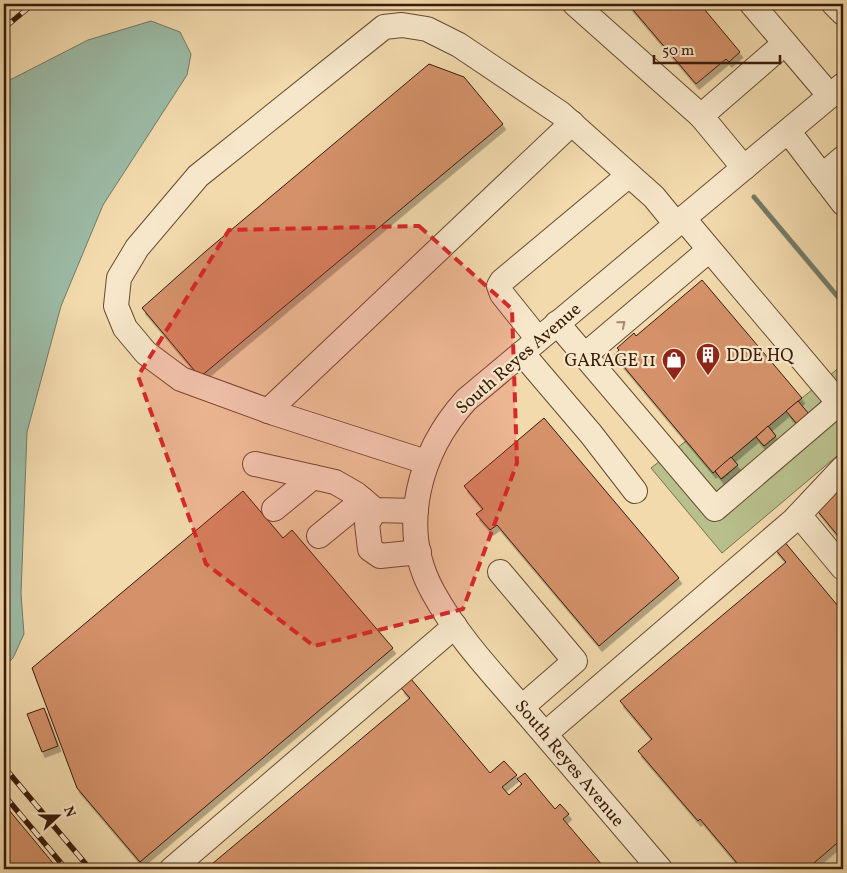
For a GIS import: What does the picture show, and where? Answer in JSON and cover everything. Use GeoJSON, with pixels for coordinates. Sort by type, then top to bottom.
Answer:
{"type":"FeatureCollection","features":[{"type":"Feature","properties":{"kind":"street"},"geometry":{"type":"LineString","coordinates":[[575,4],[701,116],[744,168]]}},
{"type":"Feature","properties":{"kind":"street"},"geometry":{"type":"LineString","coordinates":[[752,4],[785,43],[837,91]]}},
{"type":"Feature","properties":{"kind":"street"},"geometry":{"type":"LineString","coordinates":[[834,4],[843,13]]}},
{"type":"Feature","properties":{"kind":"street"},"geometry":{"type":"LineString","coordinates":[[426,462],[268,411],[181,379],[146,352],[125,328],[116,306],[119,278],[137,248],[198,176],[384,27],[402,26],[427,29],[459,45],[560,113],[680,221],[709,250],[839,403],[715,509],[557,323]]}},
{"type":"Feature","properties":{"kind":"street"},"geometry":{"type":"LineString","coordinates":[[701,116],[785,43]]}},
{"type":"Feature","properties":{"kind":"street","name":"South Reyes Avenue"},"geometry":{"type":"LineString","coordinates":[[660,869],[544,734],[455,626],[432,590],[419,552],[416,511],[417,496],[426,462],[448,420],[466,400],[837,91]]}},
{"type":"Feature","properties":{"kind":"street"},"geometry":{"type":"LineString","coordinates":[[268,411],[572,123]]}},
{"type":"Feature","properties":{"kind":"street"},"geometry":{"type":"LineString","coordinates":[[788,131],[843,204]]}},
{"type":"Feature","properties":{"kind":"street"},"geometry":{"type":"LineString","coordinates":[[822,176],[843,158]]}},
{"type":"Feature","properties":{"kind":"street"},"geometry":{"type":"LineString","coordinates":[[629,176],[499,286],[530,346],[635,491]]}},
{"type":"Feature","properties":{"kind":"street"},"geometry":{"type":"LineString","coordinates":[[585,355],[709,250]]}},
{"type":"Feature","properties":{"kind":"street"},"geometry":{"type":"LineString","coordinates":[[254,464],[335,482],[369,505],[416,511]]}},
{"type":"Feature","properties":{"kind":"street"},"geometry":{"type":"LineString","coordinates":[[544,734],[799,515],[843,468]]}},
{"type":"Feature","properties":{"kind":"street"},"geometry":{"type":"LineString","coordinates":[[274,510],[313,477]]}},
{"type":"Feature","properties":{"kind":"street"},"geometry":{"type":"LineString","coordinates":[[319,536],[369,505]]}},
{"type":"Feature","properties":{"kind":"street"},"geometry":{"type":"LineString","coordinates":[[369,505],[367,524],[370,549],[380,556],[419,552]]}},
{"type":"Feature","properties":{"kind":"street"},"geometry":{"type":"LineString","coordinates":[[799,515],[843,568]]}},
{"type":"Feature","properties":{"kind":"street"},"geometry":{"type":"LineString","coordinates":[[500,572],[575,661],[522,707]]}},
{"type":"Feature","properties":{"kind":"street"},"geometry":{"type":"LineString","coordinates":[[172,869],[455,626]]}},
{"type":"Feature","properties":{"kind":"highlighted area"},"geometry":{"type":"Polygon","coordinates":[[[419,226],[512,309],[517,463],[463,609],[314,646],[206,564],[138,376],[229,230],[419,226]]]}},
{"type":"Feature","properties":{"kind":"green space"},"geometry":{"type":"Polygon","coordinates":[[[841,366],[843,368],[843,451],[722,553],[651,468],[686,441],[722,479],[738,465],[731,457],[756,437],[764,446],[776,436],[768,426],[841,366]]]}},
{"type":"Feature","properties":{"kind":"shaded area"},"geometry":{"type":"Polygon","coordinates":[[[151,21],[180,32],[191,54],[187,75],[103,205],[61,306],[27,432],[21,594],[24,634],[13,658],[4,667],[4,83],[88,40],[151,21]]]}},
{"type":"Feature","properties":{"kind":"building"},"geometry":{"type":"Polygon","coordinates":[[[628,4],[700,4],[740,52],[729,62],[726,59],[696,84],[628,4]]]}},
{"type":"Feature","properties":{"kind":"building"},"geometry":{"type":"Polygon","coordinates":[[[429,64],[464,77],[503,124],[200,377],[142,308],[206,251],[429,64]]]}},
{"type":"Feature","properties":{"kind":"building","name":"DDE HQ"},"geometry":{"type":"Polygon","coordinates":[[[702,280],[802,398],[713,473],[614,355],[619,350],[617,348],[634,333],[636,336],[702,280]]]}},
{"type":"Feature","properties":{"kind":"building"},"geometry":{"type":"Polygon","coordinates":[[[798,401],[809,414],[797,424],[786,411],[798,401]]]}},
{"type":"Feature","properties":{"kind":"building"},"geometry":{"type":"Polygon","coordinates":[[[544,418],[679,578],[599,646],[497,525],[490,530],[476,514],[483,509],[464,486],[544,418]]]}},
{"type":"Feature","properties":{"kind":"building"},"geometry":{"type":"Polygon","coordinates":[[[768,426],[776,436],[764,446],[756,437],[768,426]]]}},
{"type":"Feature","properties":{"kind":"building"},"geometry":{"type":"Polygon","coordinates":[[[731,457],[738,465],[721,479],[715,471],[731,457]]]}},
{"type":"Feature","properties":{"kind":"building"},"geometry":{"type":"Polygon","coordinates":[[[843,487],[843,542],[816,509],[843,487]]]}},
{"type":"Feature","properties":{"kind":"building"},"geometry":{"type":"Polygon","coordinates":[[[243,491],[283,538],[292,530],[393,648],[140,862],[77,788],[32,668],[243,491]]]}},
{"type":"Feature","properties":{"kind":"building"},"geometry":{"type":"Polygon","coordinates":[[[783,540],[843,612],[843,838],[807,869],[742,869],[700,819],[698,821],[638,751],[652,739],[620,701],[786,562],[774,548],[783,540]]]}},
{"type":"Feature","properties":{"kind":"building"},"geometry":{"type":"Polygon","coordinates":[[[411,679],[490,773],[504,761],[517,775],[502,787],[509,795],[522,784],[517,779],[525,773],[555,809],[560,804],[569,814],[563,819],[603,866],[598,869],[206,869],[410,698],[401,688],[411,679]]]}},
{"type":"Feature","properties":{"kind":"building"},"geometry":{"type":"Polygon","coordinates":[[[44,708],[58,746],[42,752],[27,714],[44,708]]]}},
{"type":"Feature","properties":{"kind":"building"},"geometry":{"type":"Polygon","coordinates":[[[4,804],[58,869],[4,869],[4,804]]]}},
{"type":"Feature","properties":{"kind":"waterway"},"geometry":{"type":"LineString","coordinates":[[754,197],[843,303]]}},
{"type":"Feature","properties":{"kind":"railway"},"geometry":{"type":"LineString","coordinates":[[4,28],[33,4]]}},
{"type":"Feature","properties":{"kind":"railway"},"geometry":{"type":"LineString","coordinates":[[4,767],[90,869]]}},
{"type":"Feature","properties":{"kind":"railway"},"geometry":{"type":"LineString","coordinates":[[4,795],[66,869]]}},
{"type":"Feature","properties":{"kind":"place","name":"DDE HQ"},"geometry":{"type":"Point","coordinates":[708,376]}},
{"type":"Feature","properties":{"kind":"place","name":"GARAGE 11"},"geometry":{"type":"Point","coordinates":[674,381]}}]}
